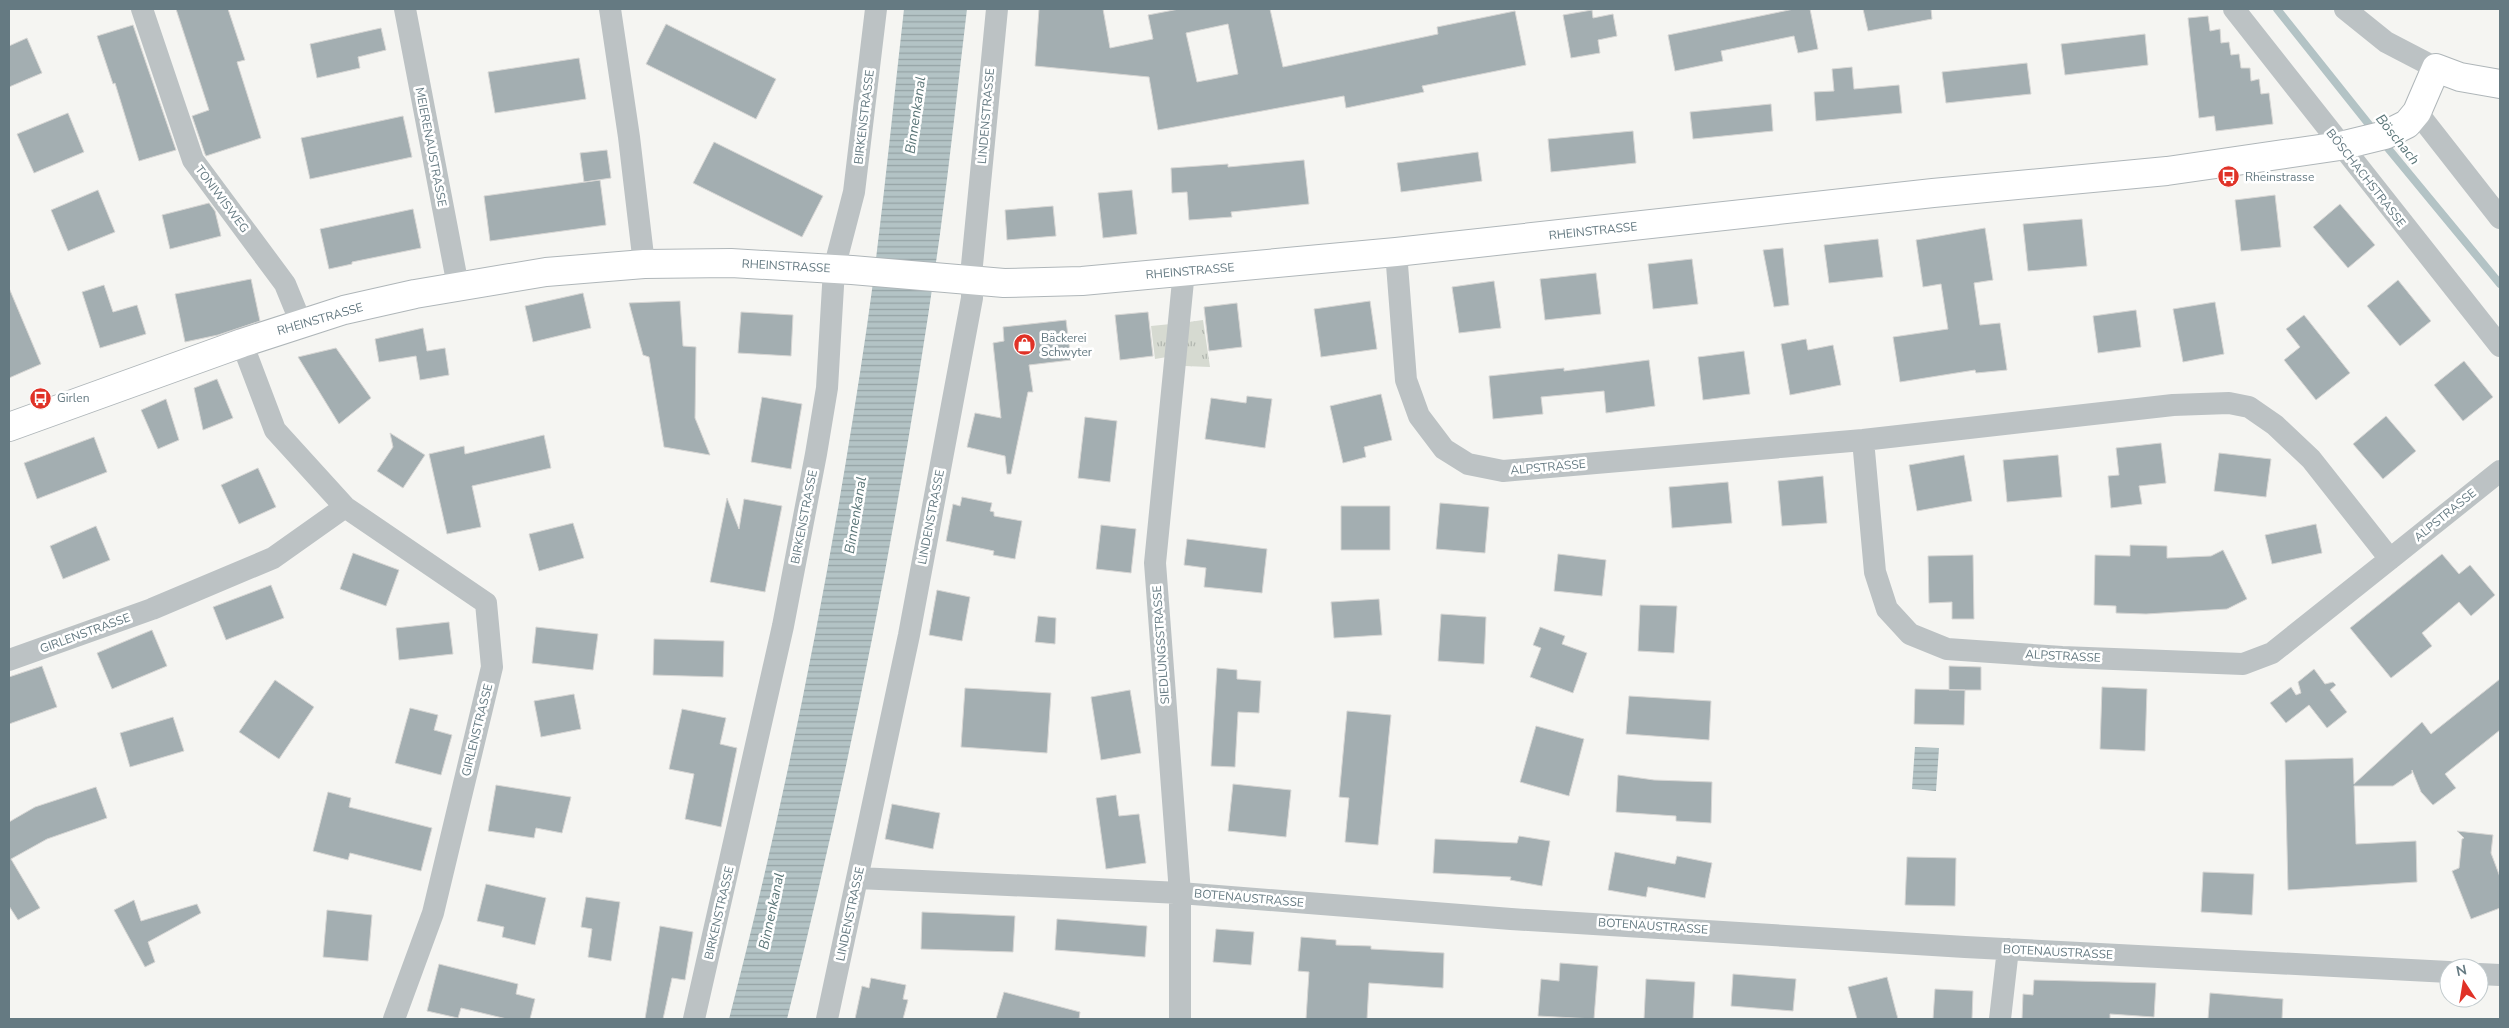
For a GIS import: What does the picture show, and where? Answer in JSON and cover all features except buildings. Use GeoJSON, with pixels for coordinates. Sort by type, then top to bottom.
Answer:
{"type":"FeatureCollection","features":[{"type":"Feature","properties":{"kind":"street","name":"TONIWISWEG"},"geometry":{"type":"LineString","coordinates":[[142,9],[193,160],[285,284],[301,323]]}},
{"type":"Feature","properties":{"kind":"street","name":"MEIERENAUSTRASSE"},"geometry":{"type":"LineString","coordinates":[[405,9],[458,286]]}},
{"type":"Feature","properties":{"kind":"street"},"geometry":{"type":"LineString","coordinates":[[610,9],[629,137],[644,264]]}},
{"type":"Feature","properties":{"kind":"street","name":"BIRKENSTRASSE"},"geometry":{"type":"LineString","coordinates":[[694,1019],[783,626],[816,454],[854,192],[876,9]]}},
{"type":"Feature","properties":{"kind":"street","name":"LINDENSTRASSE"},"geometry":{"type":"LineString","coordinates":[[828,1019],[909,634],[972,298],[964,280],[997,9]]}},
{"type":"Feature","properties":{"kind":"street","name":"BÖSCHACHSTRASSE"},"geometry":{"type":"LineString","coordinates":[[2234,9],[2348,144],[2500,346]]}},
{"type":"Feature","properties":{"kind":"street"},"geometry":{"type":"LineString","coordinates":[[2345,9],[2386,42],[2436,68],[2460,77],[2500,84]]}},
{"type":"Feature","properties":{"kind":"street"},"geometry":{"type":"LineString","coordinates":[[2436,68],[2412,118],[2500,218]]}},
{"type":"Feature","properties":{"kind":"street","name":"RHEINSTRASSE"},"geometry":{"type":"LineString","coordinates":[[9,427],[242,343],[344,310],[458,286],[546,272],[644,264],[731,263],[843,269],[1004,283],[1082,281],[1396,252],[1933,193],[2167,171],[2348,144],[2385,135],[2412,118]]}},
{"type":"Feature","properties":{"kind":"street","name":"ALPSTRASSE"},"geometry":{"type":"LineString","coordinates":[[1396,252],[1406,380],[1418,416],[1444,449],[1468,464],[1503,471],[1863,440],[2173,405],[2229,403],[2249,407],[2275,425],[2310,459],[2390,559]]}},
{"type":"Feature","properties":{"kind":"street","name":"SIEDLUNGSSTRASSE"},"geometry":{"type":"LineString","coordinates":[[1180,1019],[1180,893],[1155,563],[1184,271]]}},
{"type":"Feature","properties":{"kind":"street","name":"GIRLENSTRASSE"},"geometry":{"type":"LineString","coordinates":[[242,343],[275,430],[345,507],[486,603],[492,667],[433,913],[394,1019]]}},
{"type":"Feature","properties":{"kind":"street","name":"ALPSTRASSE"},"geometry":{"type":"LineString","coordinates":[[1863,440],[1875,572],[1887,609],[1910,634],[1947,649],[2062,657],[2243,664],[2272,653],[2500,471]]}},
{"type":"Feature","properties":{"kind":"street","name":"GIRLENSTRASSE"},"geometry":{"type":"LineString","coordinates":[[9,660],[152,609],[273,558],[345,507]]}},
{"type":"Feature","properties":{"kind":"street","name":"BOTENAUSTRASSE"},"geometry":{"type":"LineString","coordinates":[[858,878],[1180,893],[1511,919],[2008,949],[2439,971]]}},
{"type":"Feature","properties":{"kind":"street"},"geometry":{"type":"LineString","coordinates":[[2000,1019],[2008,949]]}},
{"type":"Feature","properties":{"kind":"green space"},"geometry":{"type":"Polygon","coordinates":[[[1203,320],[1210,367],[1185,366],[1189,322],[1203,320]]]}},
{"type":"Feature","properties":{"kind":"green space"},"geometry":{"type":"Polygon","coordinates":[[[1171,324],[1167,357],[1155,359],[1151,326],[1171,324]]]}},
{"type":"Feature","properties":{"kind":"water","name":"Binnenkanal"},"geometry":{"type":"Polygon","coordinates":[[[904,9],[967,9],[940,234],[910,432],[854,727],[811,922],[787,1019],[729,1019],[790,761],[824,588],[867,326],[904,9]]]}},
{"type":"Feature","properties":{"kind":"water"},"geometry":{"type":"Polygon","coordinates":[[[1915,747],[1939,748],[1936,791],[1912,789],[1915,747]]]}},
{"type":"Feature","properties":{"kind":"waterway","name":"Böschach"},"geometry":{"type":"LineString","coordinates":[[2277,9],[2375,132]]}},
{"type":"Feature","properties":{"kind":"waterway","name":"Böschach"},"geometry":{"type":"LineString","coordinates":[[2382,141],[2500,284]]}},
{"type":"Feature","properties":{"kind":"place","name":"Rheinstrasse"},"geometry":{"type":"Point","coordinates":[2229,177]}},
{"type":"Feature","properties":{"kind":"place","name":"Bäckerei Schwyter"},"geometry":{"type":"Point","coordinates":[1025,345]}},
{"type":"Feature","properties":{"kind":"place","name":"Girlen"},"geometry":{"type":"Point","coordinates":[41,398]}}]}
